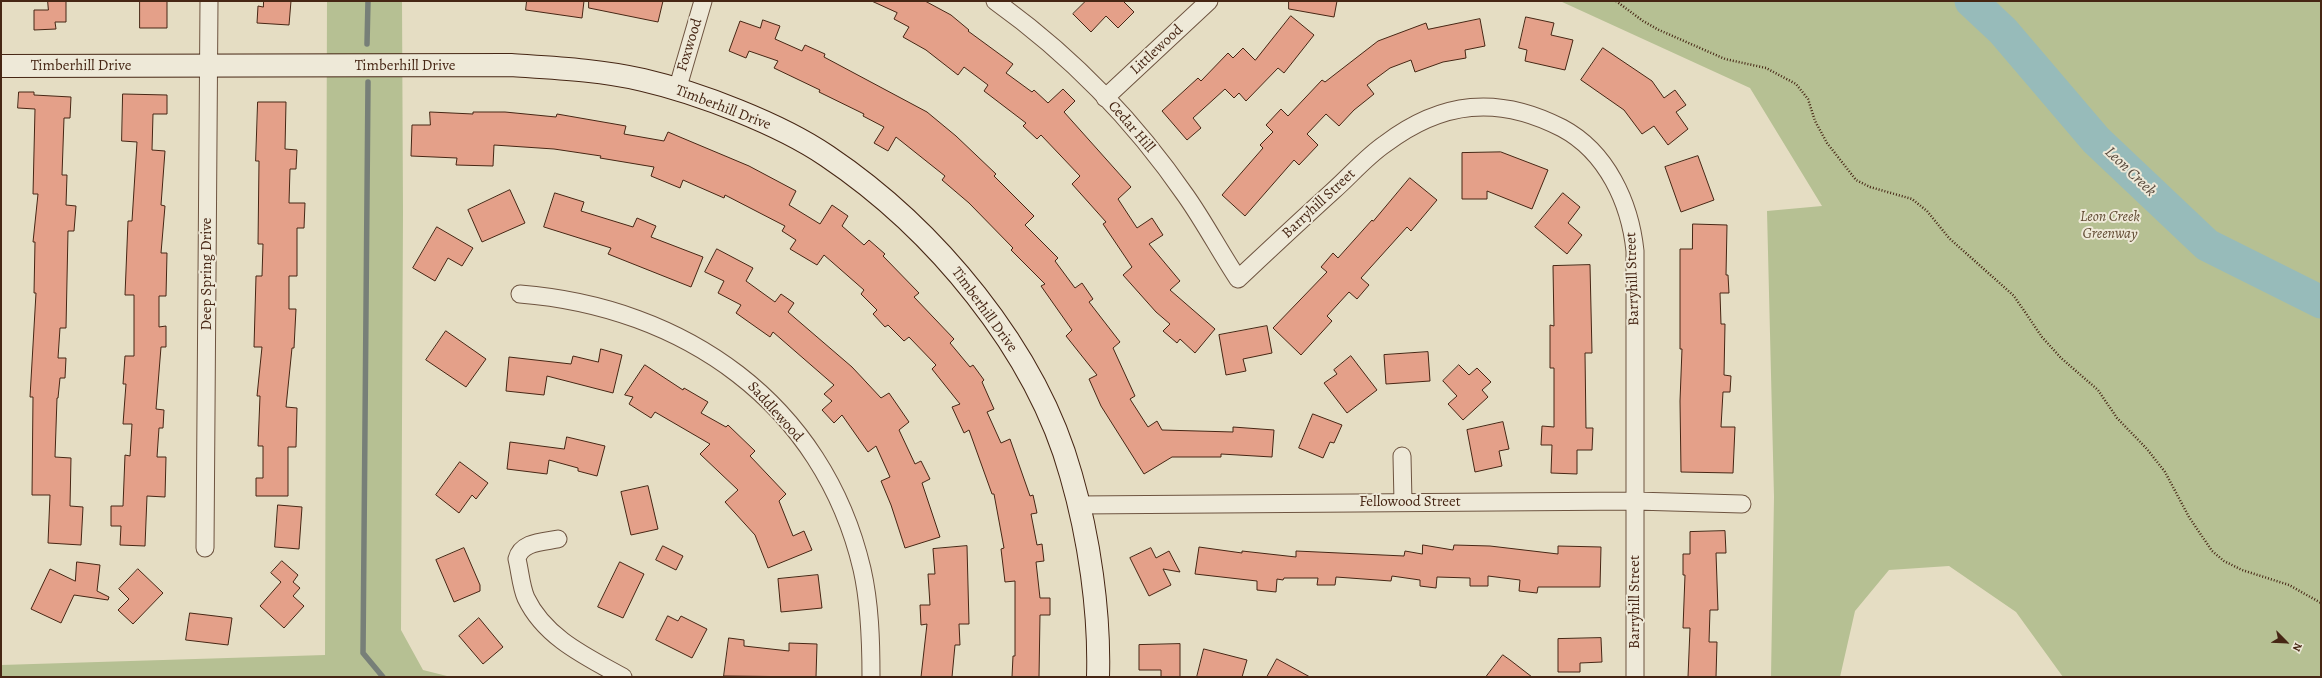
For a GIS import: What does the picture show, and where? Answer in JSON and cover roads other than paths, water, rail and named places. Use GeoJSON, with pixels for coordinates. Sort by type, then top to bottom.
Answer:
{"type":"FeatureCollection","features":[{"type":"Feature","properties":{"kind":"street","name":"Deep Spring Drive"},"geometry":{"type":"LineString","coordinates":[[205,548],[209,1]]}},
{"type":"Feature","properties":{"kind":"street","name":"Foxwood"},"geometry":{"type":"LineString","coordinates":[[677,90],[703,1]]}},
{"type":"Feature","properties":{"kind":"street","name":"Cedar Hill"},"geometry":{"type":"LineString","coordinates":[[995,1],[1027,25],[1085,76],[1137,132],[1187,196],[1238,279]]}},
{"type":"Feature","properties":{"kind":"street","name":"Littlewood"},"geometry":{"type":"LineString","coordinates":[[1106,98],[1209,1]]}},
{"type":"Feature","properties":{"kind":"street","name":"Timberhill Drive"},"geometry":{"type":"LineString","coordinates":[[1,66],[511,65],[583,69],[643,80],[677,90],[766,123],[826,155],[914,225],[941,254],[991,314],[1024,366],[1052,422],[1071,473],[1093,587],[1098,677]]}},
{"type":"Feature","properties":{"kind":"street","name":"Barryhill Street"},"geometry":{"type":"LineString","coordinates":[[1238,279],[1384,144],[1422,121],[1450,110],[1479,106],[1510,108],[1540,116],[1568,131],[1592,151],[1612,176],[1626,204],[1633,235],[1635,677]]}},
{"type":"Feature","properties":{"kind":"street","name":"Saddlewood"},"geometry":{"type":"LineString","coordinates":[[520,294],[554,296],[620,312],[655,324],[689,340],[720,360],[749,383],[776,408],[799,436],[820,467],[838,499],[852,534],[862,569],[868,605],[871,677]]}},
{"type":"Feature","properties":{"kind":"street"},"geometry":{"type":"LineString","coordinates":[[1402,456],[1403,502]]}},
{"type":"Feature","properties":{"kind":"street","name":"Fellowood Street"},"geometry":{"type":"LineString","coordinates":[[1078,505],[1635,500],[1742,504]]}},
{"type":"Feature","properties":{"kind":"street"},"geometry":{"type":"LineString","coordinates":[[558,539],[525,546],[518,554],[517,559],[526,598],[540,619],[560,639],[576,651],[623,677]]}},
{"type":"Feature","properties":{"kind":"waterway"},"geometry":{"type":"LineString","coordinates":[[367,44],[368,1]]}},
{"type":"Feature","properties":{"kind":"waterway","name":"Leon Creek"},"geometry":{"type":"LineString","coordinates":[[1971,1],[2003,31],[2096,140],[2207,245],[2321,302]]}},
{"type":"Feature","properties":{"kind":"waterway"},"geometry":{"type":"LineString","coordinates":[[368,82],[363,653],[383,677]]}},
{"type":"Feature","properties":{"kind":"park label","name":"Leon Creek Greenway"},"geometry":{"type":"Point","coordinates":[2110,226]}}]}
